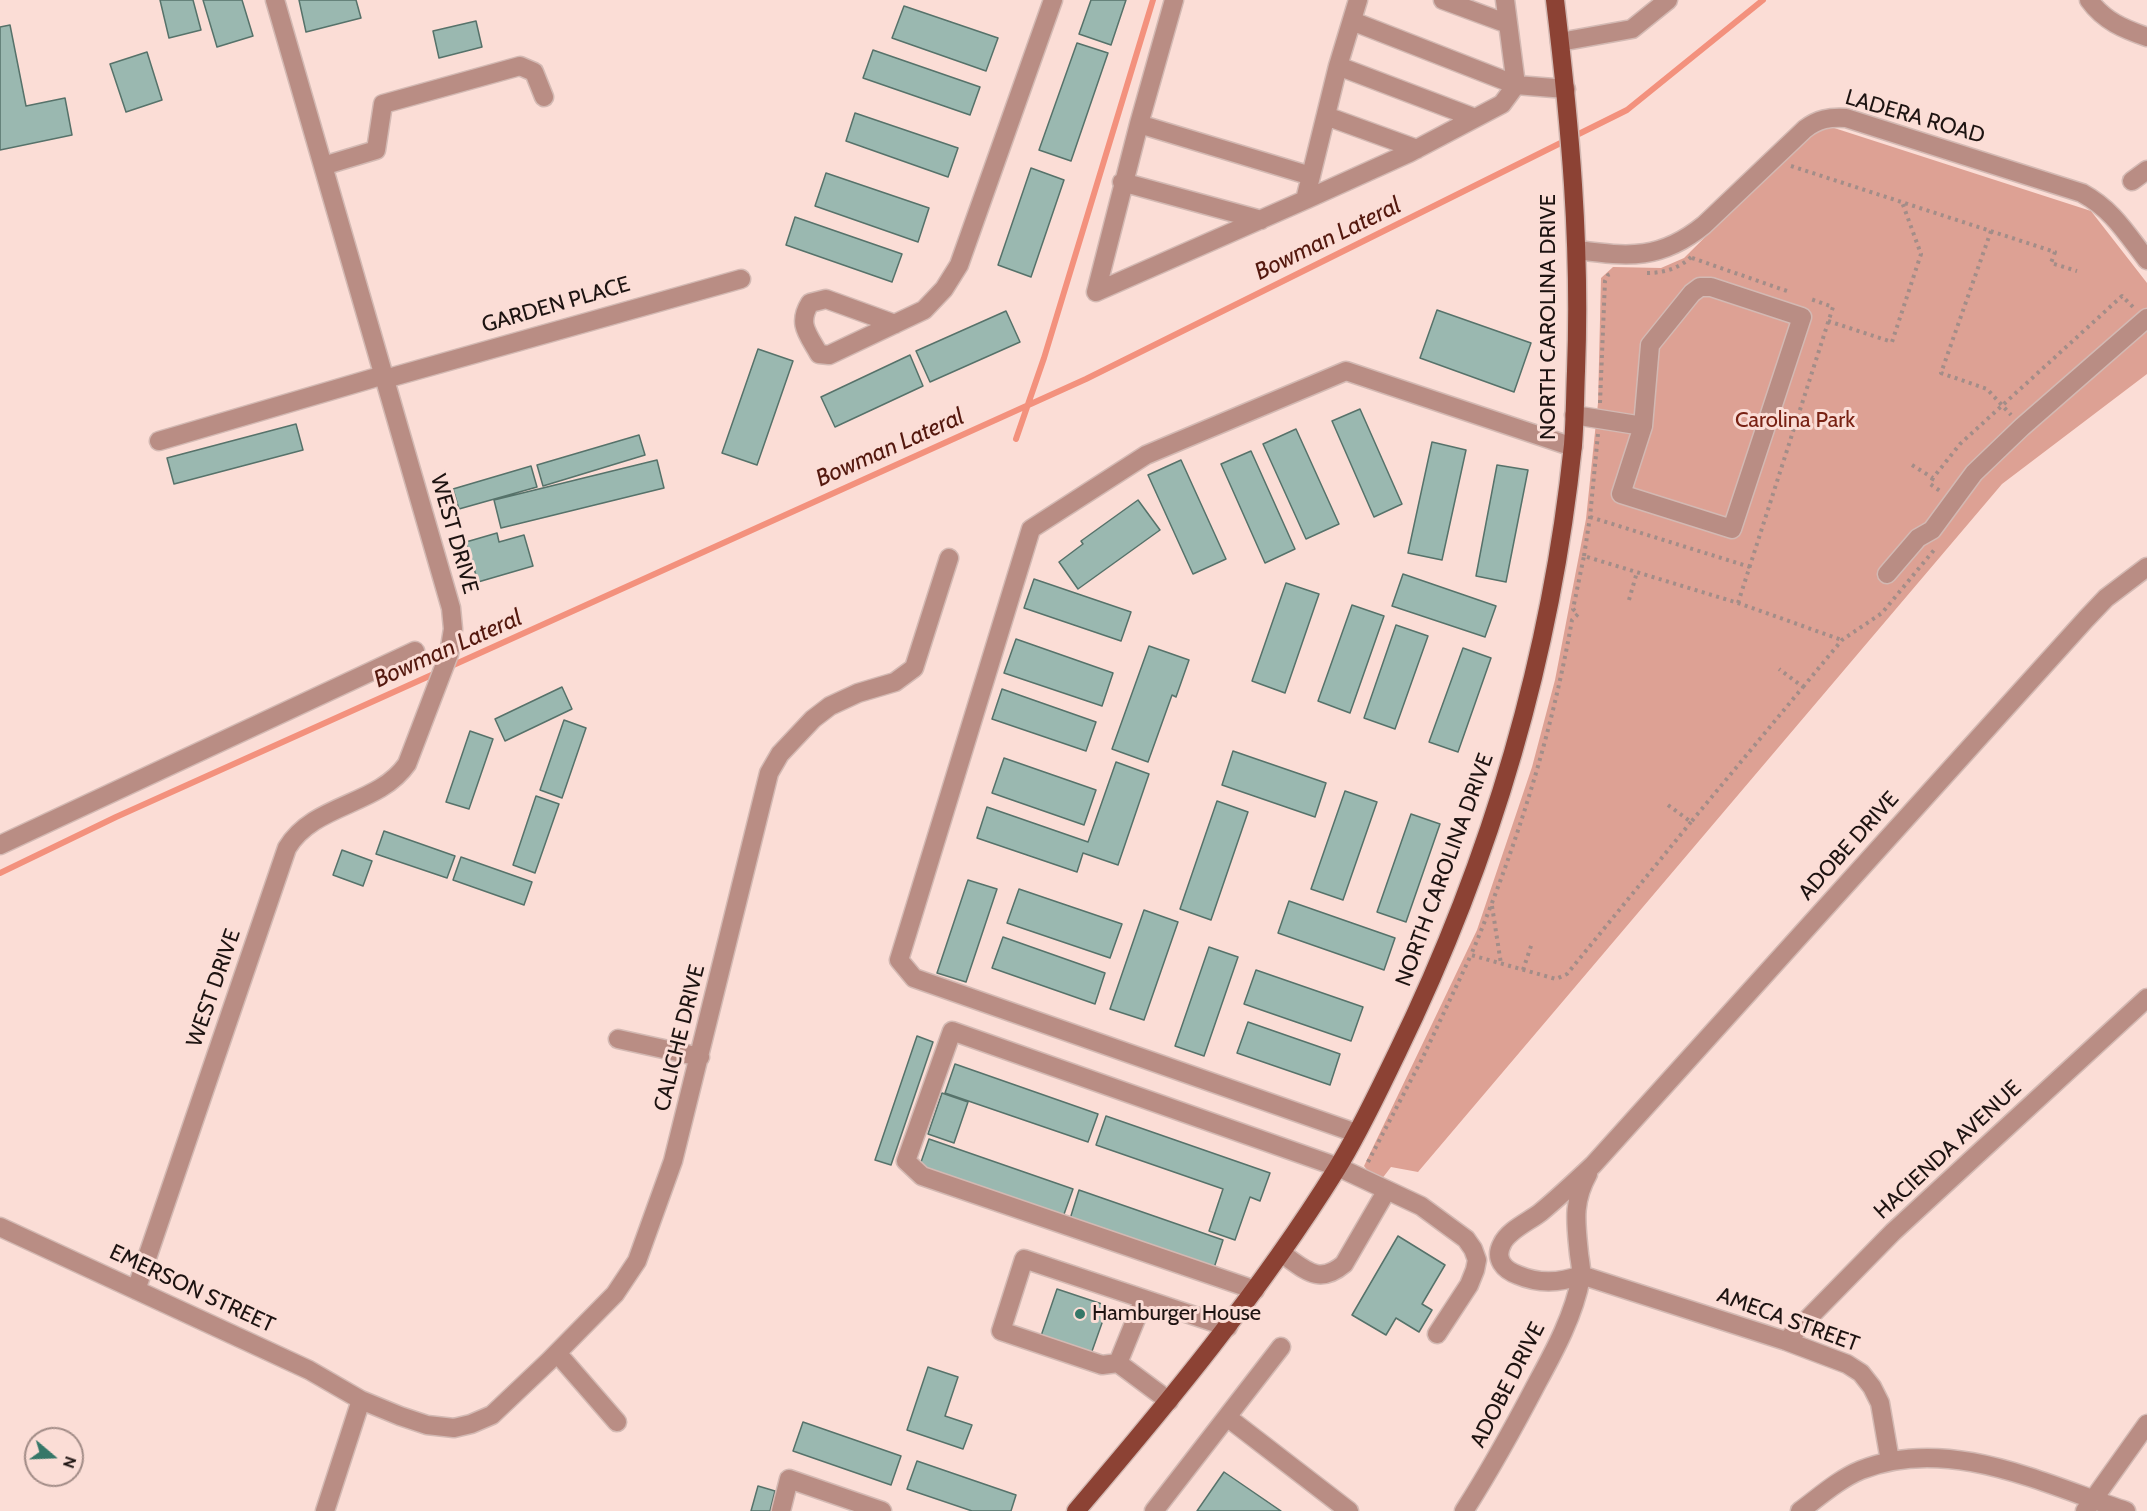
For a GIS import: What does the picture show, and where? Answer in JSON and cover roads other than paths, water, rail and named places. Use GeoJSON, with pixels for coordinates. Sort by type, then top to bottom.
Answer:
{"type":"FeatureCollection","features":[{"type":"Feature","properties":{"kind":"main road","name":"NORTH CAROLINA DRIVE"},"geometry":{"type":"LineString","coordinates":[[1076,1511],[1228,1327],[1338,1167],[1424,998],[1454,927],[1498,804],[1516,746],[1549,606],[1573,447],[1578,322],[1578,250],[1566,88],[1555,0]]}},
{"type":"Feature","properties":{"kind":"street","name":"WEST DRIVE"},"geometry":{"type":"LineString","coordinates":[[136,1290],[287,848],[295,834],[307,824],[388,783],[400,773],[422,726],[448,654],[453,629],[451,608],[275,0]]}},
{"type":"Feature","properties":{"kind":"street"},"geometry":{"type":"LineString","coordinates":[[895,324],[826,299],[810,303],[803,314],[805,328],[819,354],[830,355],[895,324],[924,310],[944,289],[960,265],[1053,0]]}},
{"type":"Feature","properties":{"kind":"street"},"geometry":{"type":"LineString","coordinates":[[1174,0],[1122,182],[1096,292],[1305,200],[1417,148],[1502,104],[1516,85],[1505,0]]}},
{"type":"Feature","properties":{"kind":"street"},"geometry":{"type":"LineString","coordinates":[[1305,200],[1338,66],[1358,0]]}},
{"type":"Feature","properties":{"kind":"street"},"geometry":{"type":"LineString","coordinates":[[1443,0],[1508,24]]}},
{"type":"Feature","properties":{"kind":"street"},"geometry":{"type":"LineString","coordinates":[[1560,42],[1632,29],[1668,0]]}},
{"type":"Feature","properties":{"kind":"street"},"geometry":{"type":"LineString","coordinates":[[2089,0],[2105,17],[2123,29],[2147,37]]}},
{"type":"Feature","properties":{"kind":"street"},"geometry":{"type":"LineString","coordinates":[[1352,21],[1516,85],[1566,88]]}},
{"type":"Feature","properties":{"kind":"street"},"geometry":{"type":"LineString","coordinates":[[323,166],[376,150],[383,104],[520,66],[534,72],[544,97]]}},
{"type":"Feature","properties":{"kind":"street"},"geometry":{"type":"LineString","coordinates":[[1338,66],[1474,118]]}},
{"type":"Feature","properties":{"kind":"street"},"geometry":{"type":"LineString","coordinates":[[1326,116],[1417,148]]}},
{"type":"Feature","properties":{"kind":"street","name":"LADERA ROAD"},"geometry":{"type":"LineString","coordinates":[[1578,250],[1610,254],[1642,254],[1663,250],[1688,238],[1805,129],[1816,121],[1831,117],[1846,118],[2082,193],[2099,202],[2113,215],[2147,260]]}},
{"type":"Feature","properties":{"kind":"street"},"geometry":{"type":"LineString","coordinates":[[1139,124],[1311,176]]}},
{"type":"Feature","properties":{"kind":"street"},"geometry":{"type":"LineString","coordinates":[[2132,181],[2147,170]]}},
{"type":"Feature","properties":{"kind":"street"},"geometry":{"type":"LineString","coordinates":[[1122,182],[1261,220]]}},
{"type":"Feature","properties":{"kind":"street","name":"GARDEN PLACE"},"geometry":{"type":"LineString","coordinates":[[159,441],[741,279]]}},
{"type":"Feature","properties":{"kind":"street"},"geometry":{"type":"LineString","coordinates":[[1700,287],[1712,287],[1802,317],[1732,529],[1621,494],[1642,426],[1650,345],[1692,293],[1700,287]]}},
{"type":"Feature","properties":{"kind":"street"},"geometry":{"type":"LineString","coordinates":[[1887,573],[1918,538],[1932,530],[1974,473],[2140,313]]}},
{"type":"Feature","properties":{"kind":"street"},"geometry":{"type":"LineString","coordinates":[[1356,1133],[914,978],[899,960],[1027,540],[1031,528],[1146,455],[1346,371],[1573,447]]}},
{"type":"Feature","properties":{"kind":"street"},"geometry":{"type":"LineString","coordinates":[[1574,414],[1642,426]]}},
{"type":"Feature","properties":{"kind":"street","name":"CALICHE DRIVE"},"geometry":{"type":"LineString","coordinates":[[360,1400],[427,1425],[454,1428],[471,1424],[492,1415],[615,1294],[637,1261],[673,1161],[769,773],[786,747],[813,718],[830,706],[858,693],[895,682],[914,668],[949,558]]}},
{"type":"Feature","properties":{"kind":"street","name":"ADOBE DRIVE"},"geometry":{"type":"LineString","coordinates":[[1581,1275],[1569,1280],[1550,1282],[1530,1280],[1506,1270],[1500,1262],[1499,1252],[1506,1238],[1540,1212],[1593,1165],[2086,619],[2106,598],[2147,567]]}},
{"type":"Feature","properties":{"kind":"street"},"geometry":{"type":"LineString","coordinates":[[0,845],[415,651]]}},
{"type":"Feature","properties":{"kind":"street","name":"HACIENDA AVENUE"},"geometry":{"type":"LineString","coordinates":[[1786,1341],[1893,1232],[2147,999]]}},
{"type":"Feature","properties":{"kind":"street"},"geometry":{"type":"LineString","coordinates":[[1255,1290],[922,1176],[906,1161],[952,1031],[1338,1167],[1421,1206],[1466,1239],[1477,1260],[1476,1270],[1469,1285],[1437,1334]]}},
{"type":"Feature","properties":{"kind":"street"},"geometry":{"type":"LineString","coordinates":[[618,1039],[700,1057]]}},
{"type":"Feature","properties":{"kind":"street","name":"ADOBE DRIVE"},"geometry":{"type":"LineString","coordinates":[[1464,1511],[1498,1458],[1557,1347],[1571,1312],[1581,1275],[1575,1215],[1576,1201],[1593,1165]]}},
{"type":"Feature","properties":{"kind":"street"},"geometry":{"type":"LineString","coordinates":[[1281,1253],[1317,1275],[1333,1273],[1344,1264],[1387,1190]]}},
{"type":"Feature","properties":{"kind":"street","name":"EMERSON STREET"},"geometry":{"type":"LineString","coordinates":[[0,1227],[309,1370],[360,1400]]}},
{"type":"Feature","properties":{"kind":"street"},"geometry":{"type":"LineString","coordinates":[[1169,1401],[1118,1363],[1102,1365],[1001,1331],[1024,1259],[1228,1327]]}},
{"type":"Feature","properties":{"kind":"street","name":"AMECA STREET"},"geometry":{"type":"LineString","coordinates":[[1581,1275],[1786,1341],[1846,1364],[1861,1374],[1872,1387],[1880,1403],[1890,1461]]}},
{"type":"Feature","properties":{"kind":"street"},"geometry":{"type":"LineString","coordinates":[[1118,1363],[1144,1299]]}},
{"type":"Feature","properties":{"kind":"street"},"geometry":{"type":"LineString","coordinates":[[1154,1511],[1281,1347]]}},
{"type":"Feature","properties":{"kind":"street"},"geometry":{"type":"LineString","coordinates":[[557,1353],[617,1422]]}},
{"type":"Feature","properties":{"kind":"street"},"geometry":{"type":"LineString","coordinates":[[325,1511],[360,1400]]}},
{"type":"Feature","properties":{"kind":"street"},"geometry":{"type":"LineString","coordinates":[[1227,1417],[1349,1511]]}},
{"type":"Feature","properties":{"kind":"street"},"geometry":{"type":"LineString","coordinates":[[2089,1506],[2147,1424]]}},
{"type":"Feature","properties":{"kind":"street"},"geometry":{"type":"LineString","coordinates":[[1800,1511],[1834,1485],[1860,1470],[1890,1461],[1923,1458],[1954,1460],[1995,1467],[2089,1506],[2126,1511]]}},
{"type":"Feature","properties":{"kind":"street"},"geometry":{"type":"LineString","coordinates":[[782,1511],[789,1479],[882,1511]]}},
{"type":"Feature","properties":{"kind":"waterway"},"geometry":{"type":"LineString","coordinates":[[1016,439],[1044,358],[1153,0]]}},
{"type":"Feature","properties":{"kind":"waterway","name":"Bowman Lateral"},"geometry":{"type":"LineString","coordinates":[[449,667],[1086,379],[1627,110],[1763,0]]}},
{"type":"Feature","properties":{"kind":"waterway","name":"Bowman Lateral"},"geometry":{"type":"LineString","coordinates":[[0,873],[116,817],[436,673]]}},
{"type":"Feature","properties":{"kind":"place","name":"Hamburger House"},"geometry":{"type":"Point","coordinates":[1080,1314]}},
{"type":"Feature","properties":{"kind":"park label","name":"Carolina Park"},"geometry":{"type":"Point","coordinates":[1795,421]}}]}
